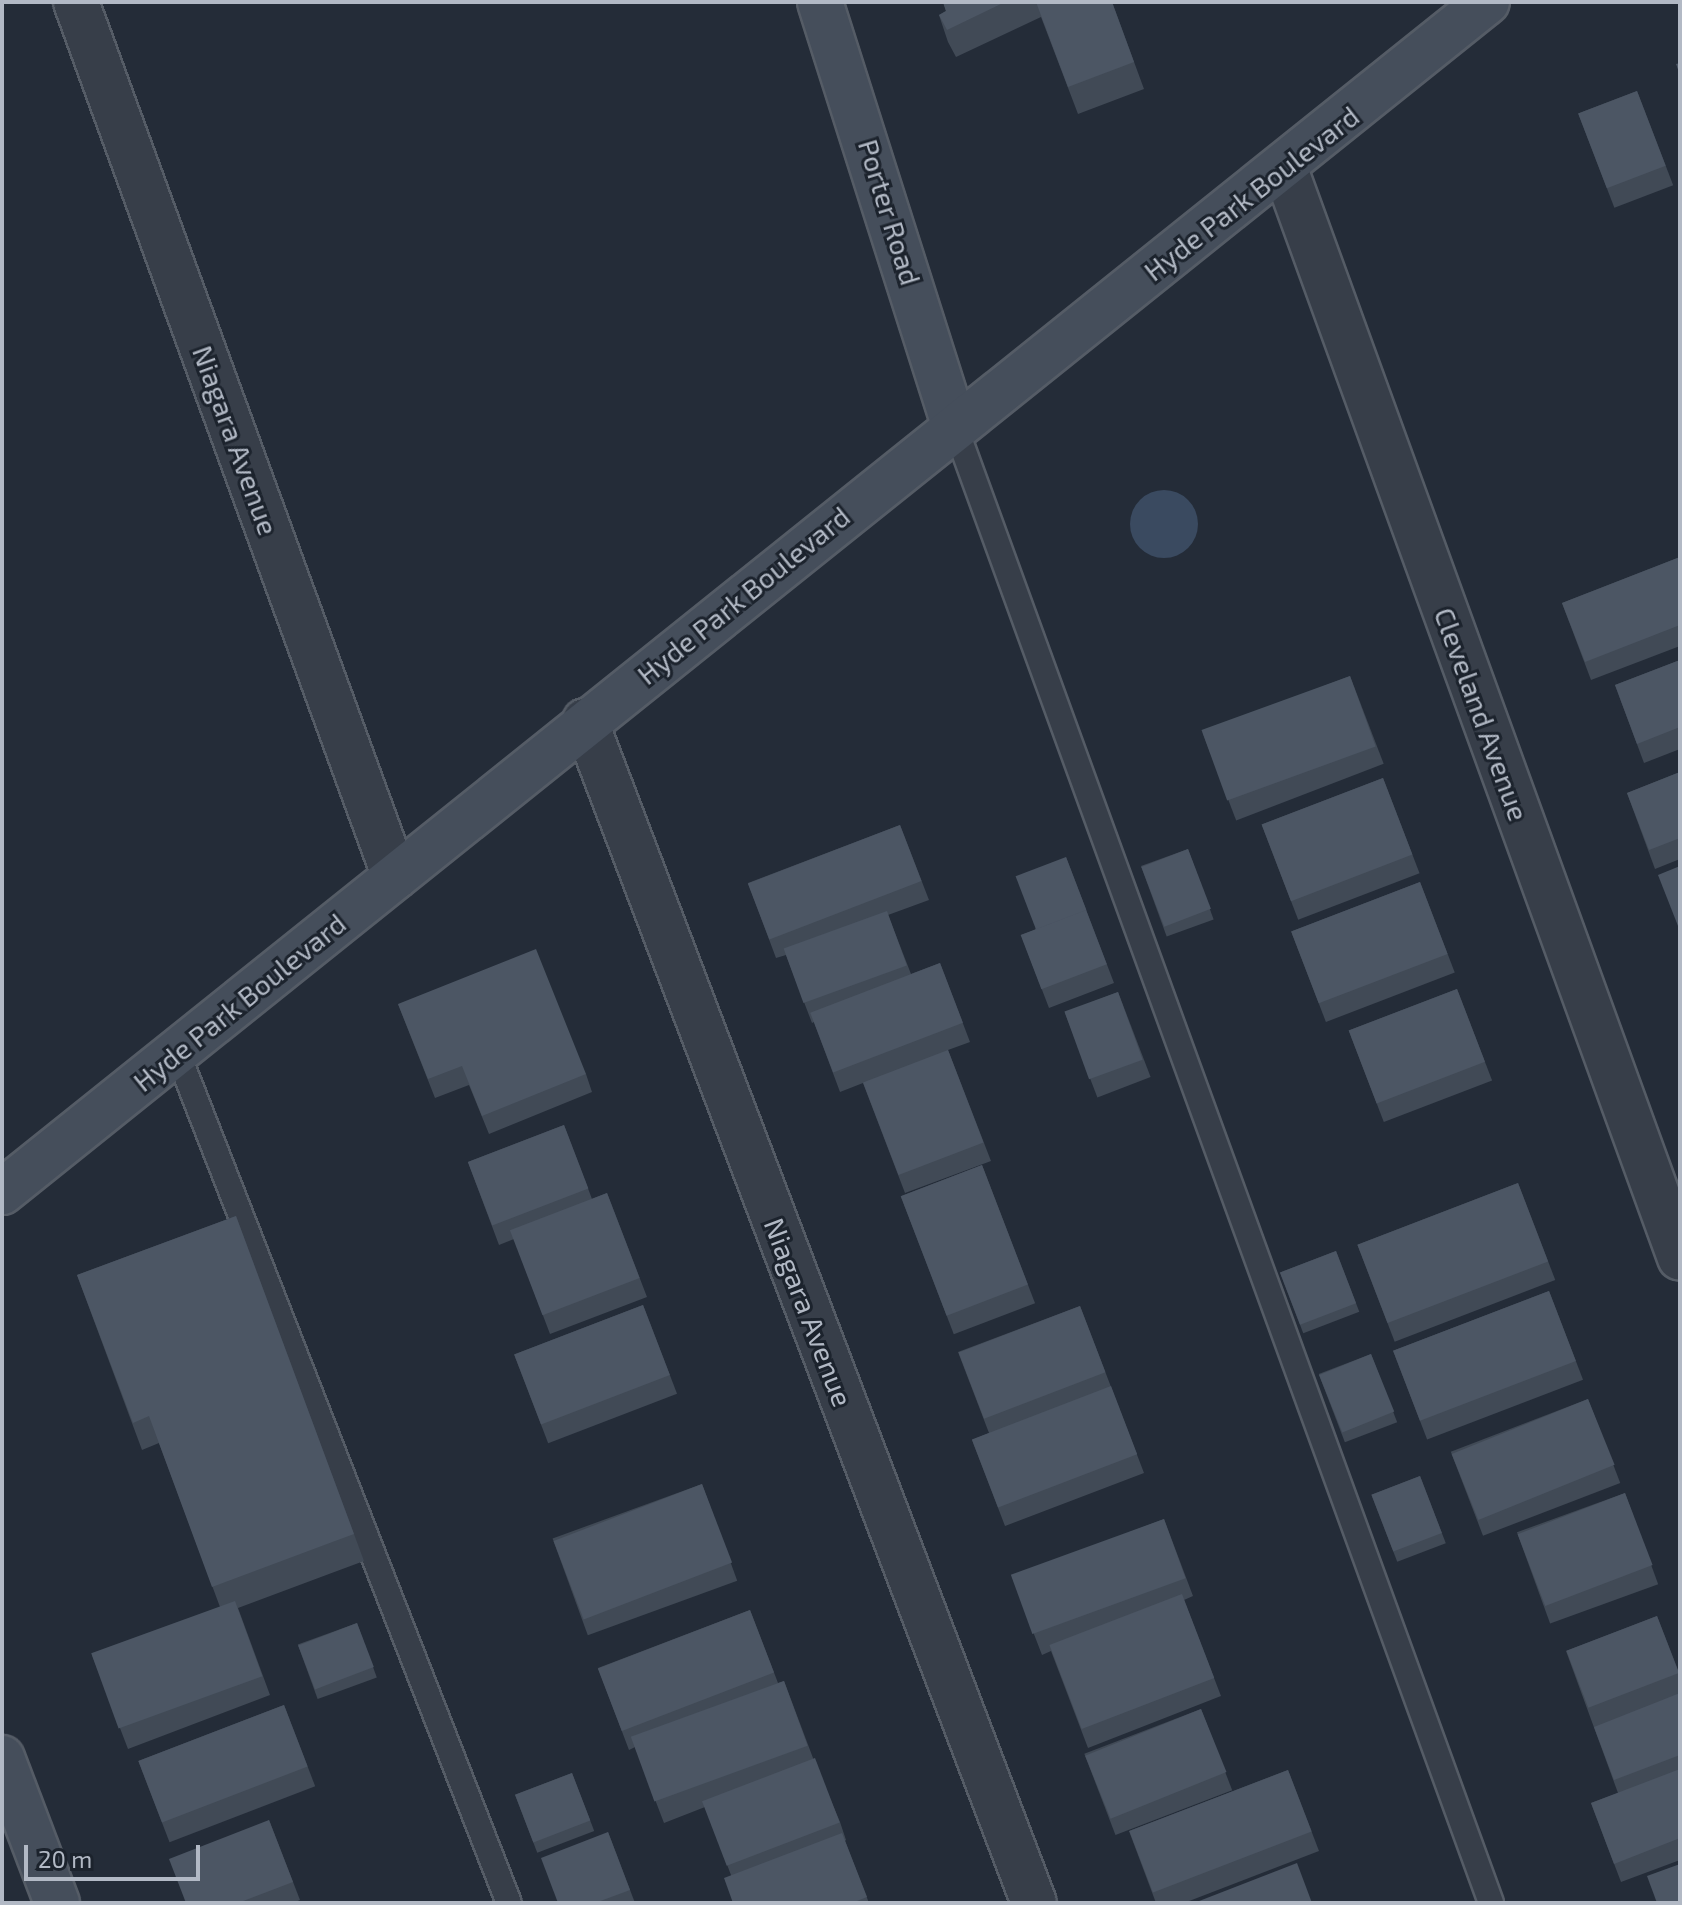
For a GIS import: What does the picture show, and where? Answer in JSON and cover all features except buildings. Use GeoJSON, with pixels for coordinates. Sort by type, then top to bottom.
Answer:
{"type":"FeatureCollection","features":[{"type":"Feature","properties":{"kind":"main road","name":"Porter Road"},"geometry":{"type":"LineString","coordinates":[[820,2],[954,424]]}},
{"type":"Feature","properties":{"kind":"main road","name":"Hyde Park Boulevard"},"geometry":{"type":"LineString","coordinates":[[2,1192],[954,424],[1285,169],[1487,2]]}},
{"type":"Feature","properties":{"kind":"main road"},"geometry":{"type":"LineString","coordinates":[[2,1758],[57,1903]]}},
{"type":"Feature","properties":{"kind":"street","name":"Niagara Avenue"},"geometry":{"type":"LineString","coordinates":[[76,2],[395,877]]}},
{"type":"Feature","properties":{"kind":"street","name":"Cleveland Avenue"},"geometry":{"type":"LineString","coordinates":[[1285,169],[1680,1258]]}},
{"type":"Feature","properties":{"kind":"street","name":"Niagara Avenue"},"geometry":{"type":"LineString","coordinates":[[585,721],[1034,1903]]}},
{"type":"Feature","properties":{"kind":"lane"},"geometry":{"type":"LineString","coordinates":[[954,424],[1491,1903]]}},
{"type":"Feature","properties":{"kind":"lane"},"geometry":{"type":"LineString","coordinates":[[177,1052],[509,1903]]}},
{"type":"Feature","properties":{"kind":"water"},"geometry":{"type":"Polygon","coordinates":[[[1164,490],[1188,500],[1198,524],[1188,548],[1164,558],[1140,548],[1130,524],[1140,500],[1164,490]]]}}]}
